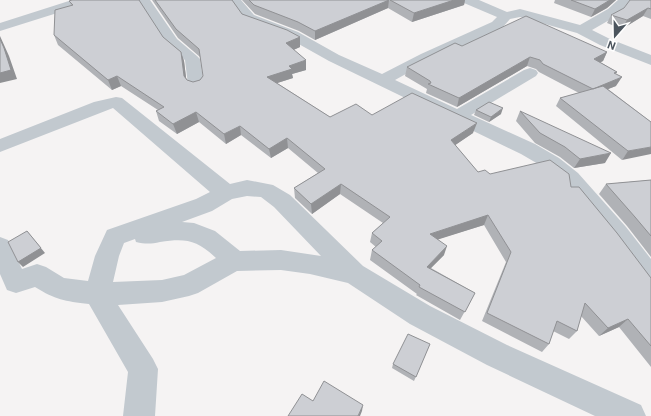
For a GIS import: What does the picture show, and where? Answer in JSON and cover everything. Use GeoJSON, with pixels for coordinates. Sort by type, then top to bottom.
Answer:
{"type":"FeatureCollection","features":[{"type":"Feature","properties":{"kind":"street"},"geometry":{"type":"LineString","coordinates":[[0,27],[85,0]]}},
{"type":"Feature","properties":{"kind":"street"},"geometry":{"type":"LineString","coordinates":[[144,0],[172,42],[192,59],[196,85]]}},
{"type":"Feature","properties":{"kind":"street"},"geometry":{"type":"LineString","coordinates":[[234,0],[249,18],[261,24],[293,35],[334,58],[384,80],[528,149],[557,166],[571,178],[618,234],[651,278]]}},
{"type":"Feature","properties":{"kind":"street"},"geometry":{"type":"LineString","coordinates":[[468,0],[506,16]]}},
{"type":"Feature","properties":{"kind":"street"},"geometry":{"type":"LineString","coordinates":[[582,30],[613,12],[625,0]]}},
{"type":"Feature","properties":{"kind":"street"},"geometry":{"type":"LineString","coordinates":[[384,80],[426,57],[497,25],[506,16],[520,13],[582,30],[605,42],[651,60]]}},
{"type":"Feature","properties":{"kind":"street"},"geometry":{"type":"LineString","coordinates":[[457,116],[530,73]]}},
{"type":"Feature","properties":{"kind":"street"},"geometry":{"type":"LineString","coordinates":[[0,146],[100,106],[116,102],[226,193]]}},
{"type":"Feature","properties":{"kind":"street"},"geometry":{"type":"LineString","coordinates":[[114,237],[204,205],[226,193],[247,188],[266,190],[282,201],[354,274],[420,315],[497,355],[630,416]]}},
{"type":"Feature","properties":{"kind":"street"},"geometry":{"type":"LineString","coordinates":[[114,237],[188,231],[214,242],[225,250],[234,261]]}},
{"type":"Feature","properties":{"kind":"street"},"geometry":{"type":"LineString","coordinates":[[114,237],[107,256],[97,294],[143,369],[138,416]]}},
{"type":"Feature","properties":{"kind":"street"},"geometry":{"type":"LineString","coordinates":[[0,247],[16,282],[37,275],[60,289],[97,294],[162,291],[189,285],[234,261],[281,260],[310,264],[354,274]]}},
{"type":"Feature","properties":{"kind":"building"},"geometry":{"type":"Polygon","coordinates":[[[139,0],[163,37],[181,52],[184,76],[187,80],[193,82],[200,80],[203,76],[199,49],[176,29],[155,0],[232,0],[242,14],[287,30],[300,37],[286,43],[306,60],[289,66],[292,69],[267,77],[330,117],[356,104],[372,115],[412,93],[477,123],[451,140],[478,172],[485,170],[490,174],[550,160],[569,174],[571,187],[579,187],[617,233],[651,278],[651,346],[628,319],[608,328],[585,303],[577,331],[557,321],[549,344],[487,313],[511,252],[488,215],[430,234],[447,246],[427,267],[475,293],[465,312],[419,287],[420,285],[372,250],[382,241],[372,233],[390,217],[341,184],[311,204],[294,188],[325,169],[287,138],[269,149],[240,126],[224,134],[196,112],[173,124],[156,111],[164,107],[117,76],[108,80],[54,35],[55,10],[73,5],[69,1],[139,0]]]}},
{"type":"Feature","properties":{"kind":"building"},"geometry":{"type":"Polygon","coordinates":[[[249,0],[389,0],[315,31],[298,22],[254,5],[249,0]]]}},
{"type":"Feature","properties":{"kind":"building"},"geometry":{"type":"Polygon","coordinates":[[[390,0],[454,0],[414,13],[390,0]]]}},
{"type":"Feature","properties":{"kind":"building"},"geometry":{"type":"Polygon","coordinates":[[[571,0],[610,0],[595,9],[571,0]]]}},
{"type":"Feature","properties":{"kind":"building"},"geometry":{"type":"Polygon","coordinates":[[[630,0],[651,0],[651,9],[648,8],[627,20],[611,15],[624,8],[630,0]]]}},
{"type":"Feature","properties":{"kind":"building"},"geometry":{"type":"Polygon","coordinates":[[[526,16],[607,52],[594,59],[617,72],[614,73],[622,77],[593,89],[543,64],[540,60],[530,57],[459,98],[428,84],[431,83],[430,81],[407,67],[455,43],[462,46],[526,16]]]}},
{"type":"Feature","properties":{"kind":"building"},"geometry":{"type":"Polygon","coordinates":[[[0,39],[11,70],[0,73],[0,39]]]}},
{"type":"Feature","properties":{"kind":"building"},"geometry":{"type":"Polygon","coordinates":[[[603,86],[651,122],[651,147],[628,151],[560,98],[603,86]]]}},
{"type":"Feature","properties":{"kind":"building"},"geometry":{"type":"Polygon","coordinates":[[[489,102],[503,108],[491,117],[476,110],[489,102]]]}},
{"type":"Feature","properties":{"kind":"building"},"geometry":{"type":"Polygon","coordinates":[[[520,111],[611,153],[580,159],[565,147],[540,133],[520,111]]]}},
{"type":"Feature","properties":{"kind":"building"},"geometry":{"type":"Polygon","coordinates":[[[651,180],[651,236],[606,184],[651,180]]]}},
{"type":"Feature","properties":{"kind":"building"},"geometry":{"type":"Polygon","coordinates":[[[27,231],[41,248],[18,262],[8,242],[27,231]]]}},
{"type":"Feature","properties":{"kind":"building"},"geometry":{"type":"Polygon","coordinates":[[[408,334],[430,344],[416,377],[393,364],[408,334]]]}},
{"type":"Feature","properties":{"kind":"building"},"geometry":{"type":"Polygon","coordinates":[[[324,381],[363,405],[358,416],[288,416],[302,394],[313,401],[324,381]]]}}]}
